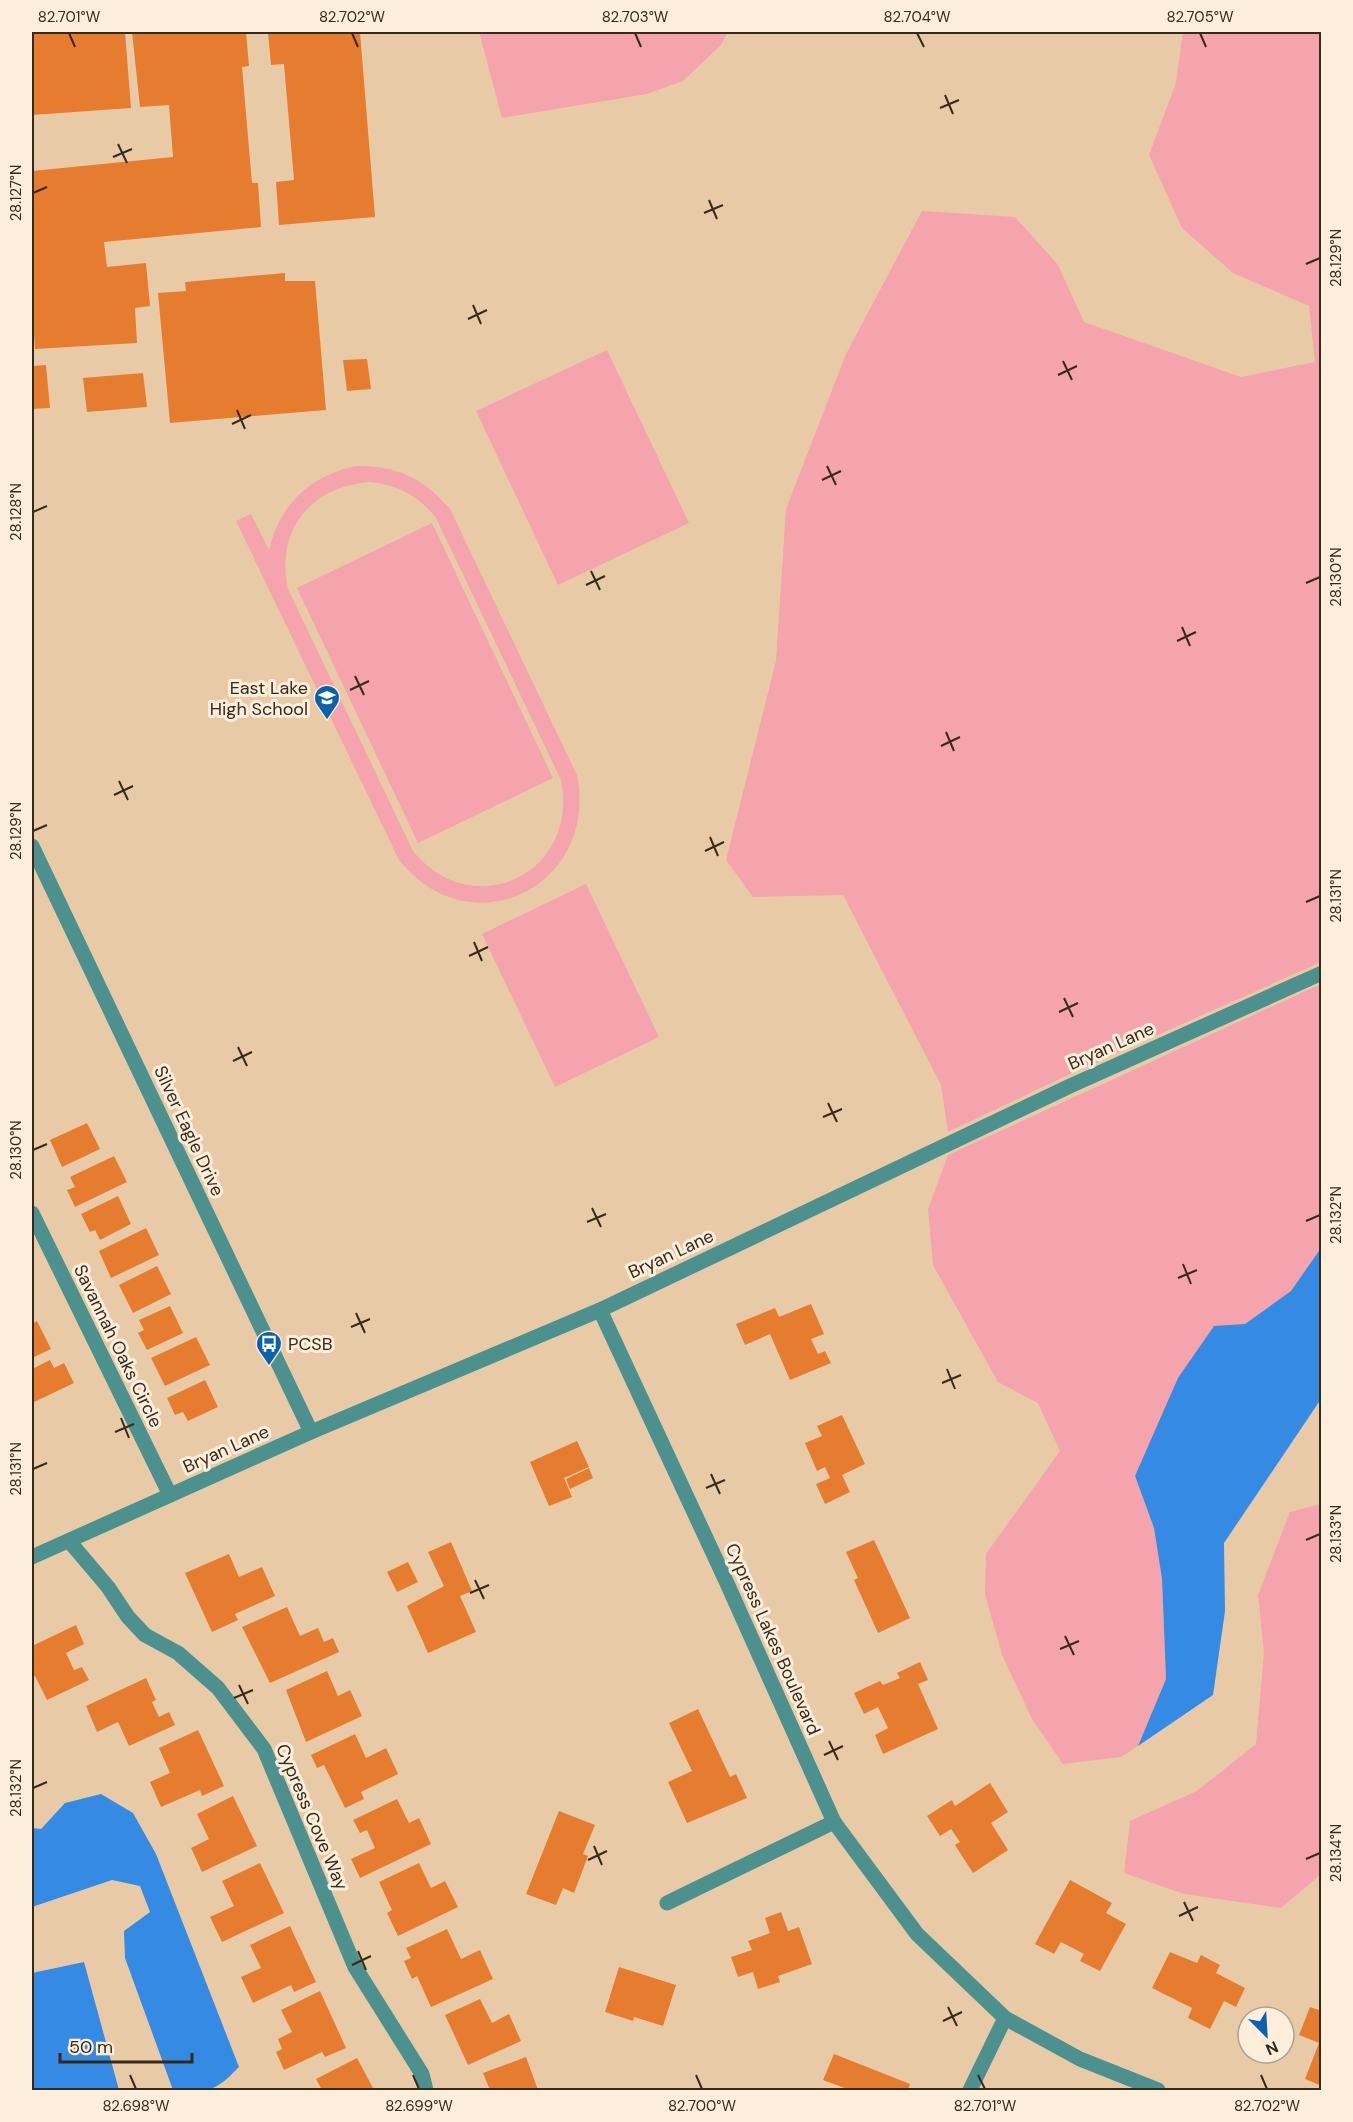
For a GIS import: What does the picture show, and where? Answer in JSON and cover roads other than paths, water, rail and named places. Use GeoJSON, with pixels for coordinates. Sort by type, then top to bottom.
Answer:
{"type":"FeatureCollection","features":[{"type":"Feature","properties":{"kind":"street","name":"Silver Eagle Drive"},"geometry":{"type":"LineString","coordinates":[[32,846],[311,1432]]}},
{"type":"Feature","properties":{"kind":"street","name":"Bryan Lane"},"geometry":{"type":"LineString","coordinates":[[32,1557],[311,1432],[600,1310],[1070,1086],[1322,973]]}},
{"type":"Feature","properties":{"kind":"street","name":"Savannah Oaks Circle"},"geometry":{"type":"LineString","coordinates":[[32,1214],[170,1495]]}},
{"type":"Feature","properties":{"kind":"street","name":"Cypress Lakes Boulevard"},"geometry":{"type":"LineString","coordinates":[[600,1310],[720,1567],[834,1822],[917,1934],[1005,2018],[1080,2059],[1158,2091]]}},
{"type":"Feature","properties":{"kind":"street","name":"Cypress Cove Way"},"geometry":{"type":"LineString","coordinates":[[69,1541],[108,1587],[112,1597],[133,1623],[145,1635],[178,1653],[218,1688],[264,1749],[354,1967],[422,2074],[426,2091]]}},
{"type":"Feature","properties":{"kind":"street"},"geometry":{"type":"LineString","coordinates":[[667,1903],[834,1822]]}},
{"type":"Feature","properties":{"kind":"street"},"geometry":{"type":"LineString","coordinates":[[970,2091],[1005,2018]]}},
{"type":"Feature","properties":{"kind":"water"},"geometry":{"type":"Polygon","coordinates":[[[1321,1248],[1321,1399],[1224,1543],[1225,1611],[1213,1695],[1138,1746],[1166,1679],[1162,1579],[1154,1528],[1135,1476],[1178,1378],[1214,1326],[1245,1324],[1291,1291],[1321,1248]]]}},
{"type":"Feature","properties":{"kind":"water"},"geometry":{"type":"Polygon","coordinates":[[[101,1794],[133,1813],[156,1854],[239,2067],[223,2082],[210,2089],[173,2090],[125,1958],[124,1931],[150,1912],[140,1886],[112,1880],[32,1907],[32,1828],[41,1829],[65,1803],[101,1794]]]}},
{"type":"Feature","properties":{"kind":"water"},"geometry":{"type":"Polygon","coordinates":[[[84,1962],[119,2090],[32,2090],[32,1973],[84,1962]]]}},
{"type":"Feature","properties":{"kind":"place","name":"East Lake High School"},"geometry":{"type":"Point","coordinates":[327,721]}},
{"type":"Feature","properties":{"kind":"place","name":"PCSB"},"geometry":{"type":"Point","coordinates":[269,1367]}}]}
